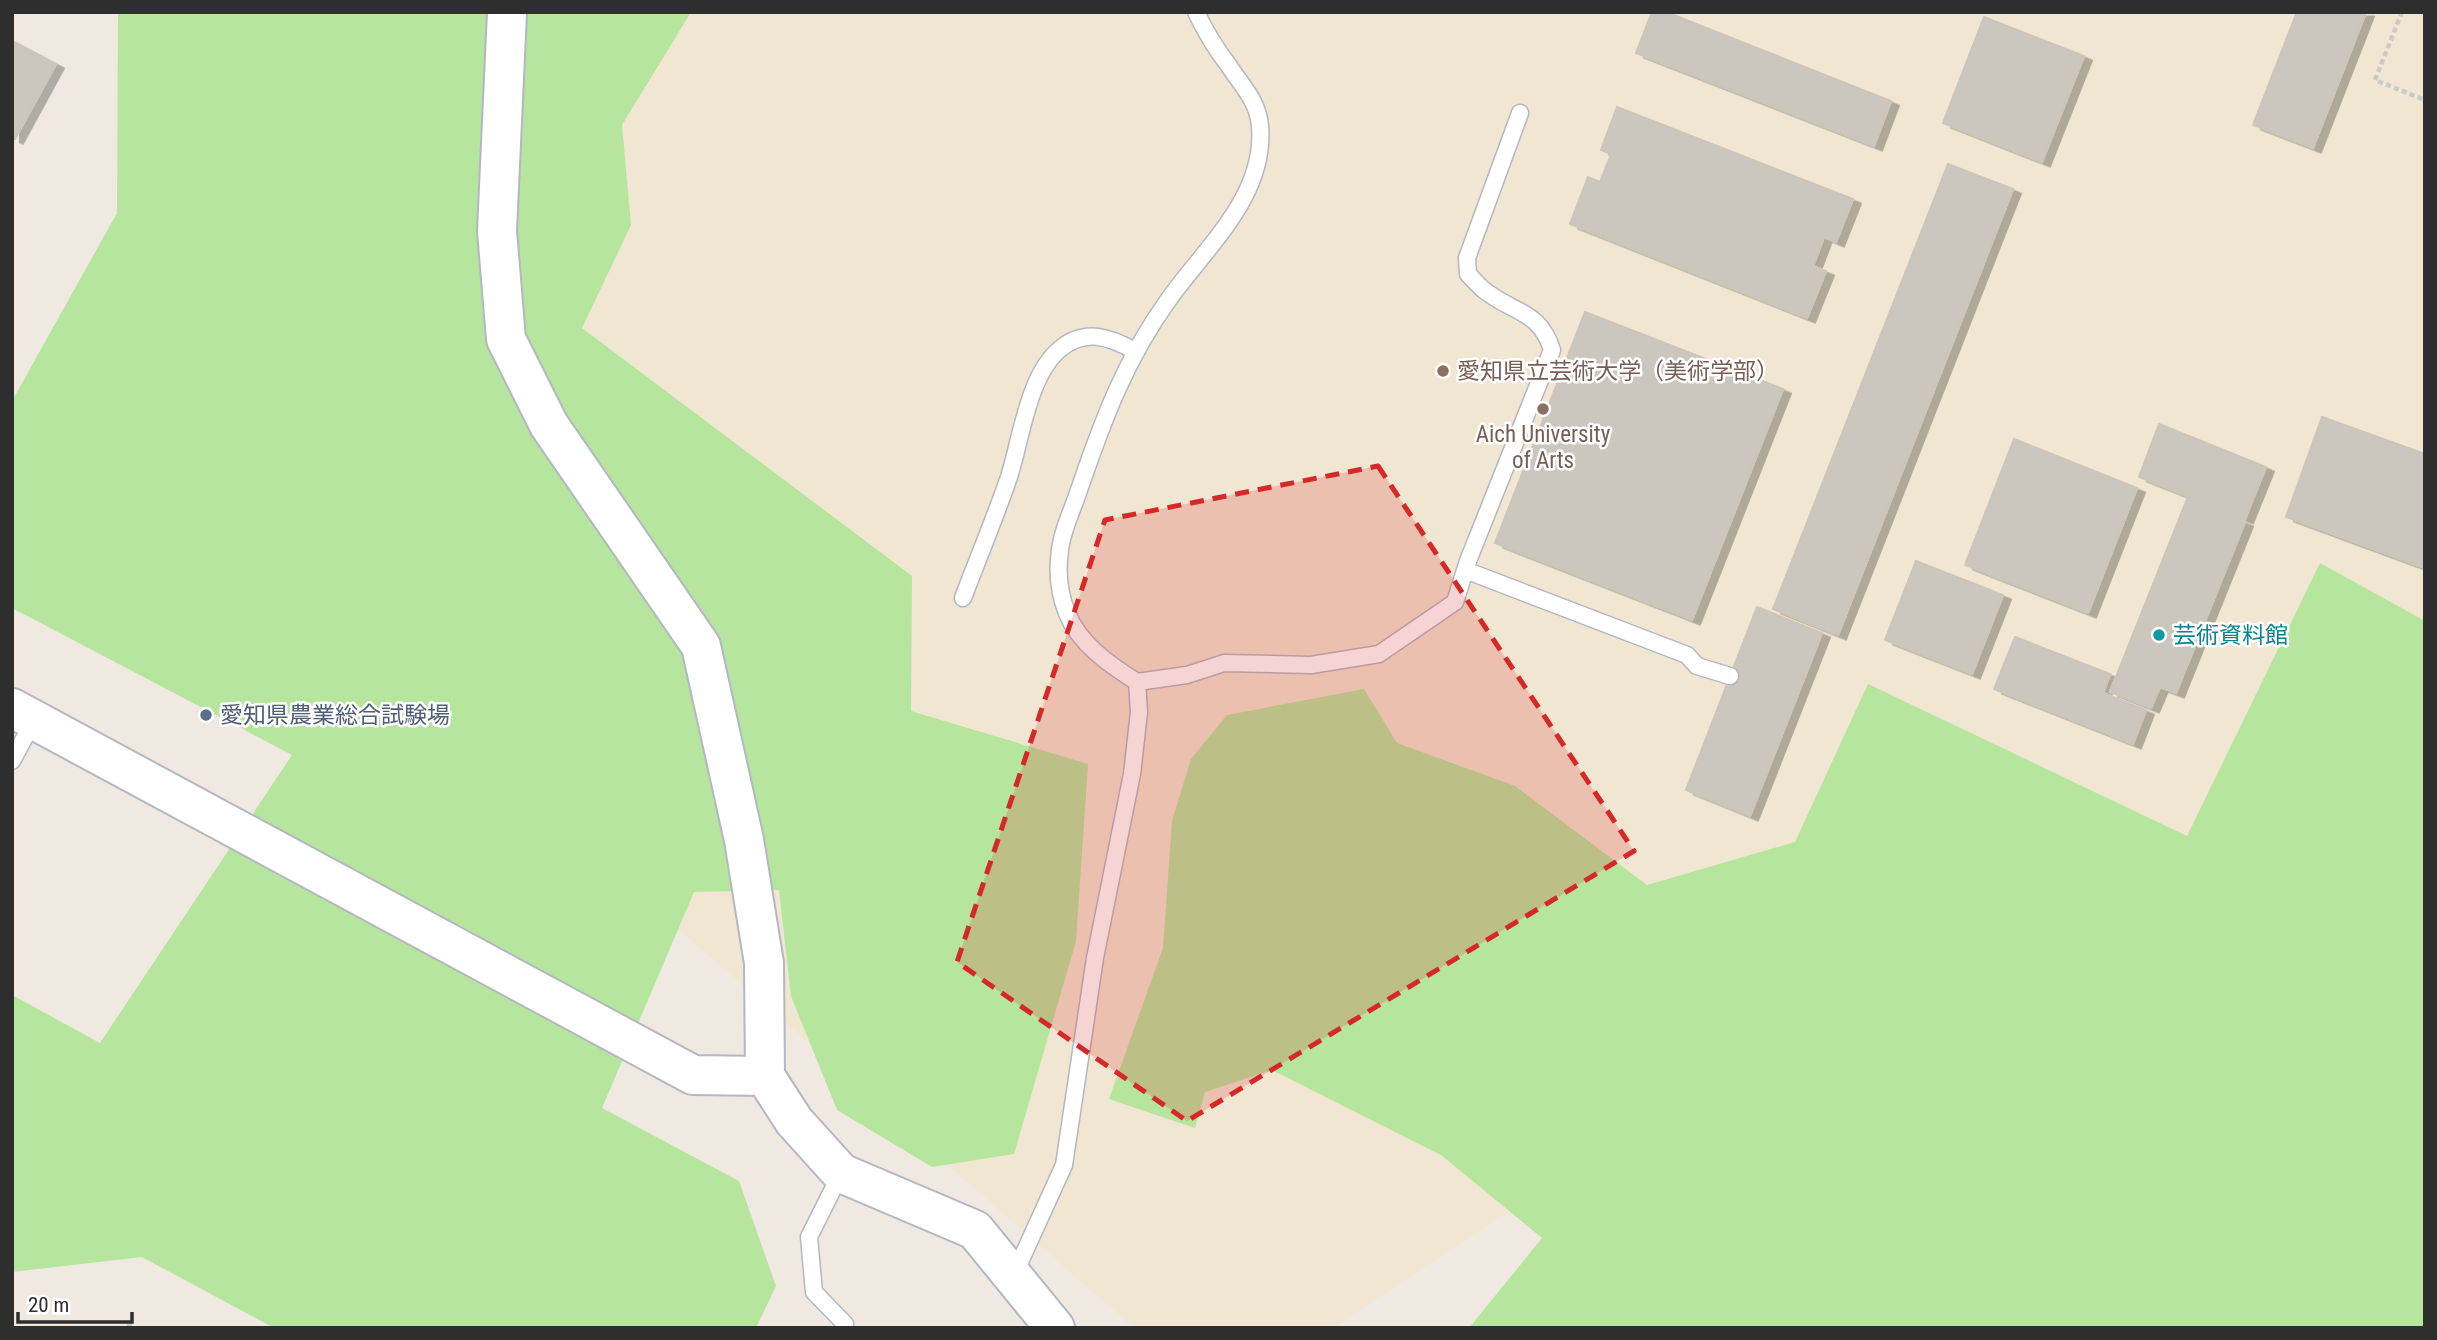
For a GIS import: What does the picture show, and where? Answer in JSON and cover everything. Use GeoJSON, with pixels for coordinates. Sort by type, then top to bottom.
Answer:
{"type":"FeatureCollection","features":[{"type":"Feature","properties":{"kind":"street"},"geometry":{"type":"LineString","coordinates":[[507,12],[497,231],[506,340],[549,425],[701,646],[744,841],[764,963],[765,1076],[794,1121],[841,1173],[975,1230],[1055,1328]]}},
{"type":"Feature","properties":{"kind":"street"},"geometry":{"type":"LineString","coordinates":[[23,714],[693,1075],[765,1076]]}},
{"type":"Feature","properties":{"kind":"lane"},"geometry":{"type":"LineString","coordinates":[[1195,12],[1209,37],[1253,98],[1260,125],[1259,157],[1250,186],[1232,218],[1168,300],[1135,351],[1104,415],[1060,547],[1058,574],[1067,613],[1085,641],[1110,664],[1137,682],[1187,675],[1224,663],[1311,665],[1380,654],[1455,602],[1465,570],[1552,350],[1547,335],[1535,320],[1485,290],[1468,274],[1467,258],[1520,113]]}},
{"type":"Feature","properties":{"kind":"lane"},"geometry":{"type":"LineString","coordinates":[[963,598],[1009,477],[1034,390],[1049,362],[1061,348],[1077,340],[1099,336],[1115,340],[1135,351]]}},
{"type":"Feature","properties":{"kind":"lane"},"geometry":{"type":"LineString","coordinates":[[1465,570],[1687,655],[1697,666],[1730,677]]}},
{"type":"Feature","properties":{"kind":"lane"},"geometry":{"type":"LineString","coordinates":[[1014,1275],[1064,1165],[1095,958],[1132,774],[1139,712],[1137,682]]}},
{"type":"Feature","properties":{"kind":"lane"},"geometry":{"type":"LineString","coordinates":[[12,761],[23,714]]}},
{"type":"Feature","properties":{"kind":"lane"},"geometry":{"type":"LineString","coordinates":[[841,1173],[809,1237],[814,1292],[845,1324],[843,1328]]}},
{"type":"Feature","properties":{"kind":"path"},"geometry":{"type":"LineString","coordinates":[[2402,12],[2375,80],[2425,100]]}},
{"type":"Feature","properties":{"kind":"highlighted area"},"geometry":{"type":"Polygon","coordinates":[[[1378,466],[1634,851],[1187,1121],[957,962],[1105,520],[1378,466]]]}},
{"type":"Feature","properties":{"kind":"shaded area","name":"愛知県立芸術大学（美術学部）"},"geometry":{"type":"Polygon","coordinates":[[[470,12],[2425,12],[2425,1077],[1918,943],[1332,1328],[1134,1328],[451,730],[470,12]]]}},
{"type":"Feature","properties":{"kind":"green space"},"geometry":{"type":"Polygon","coordinates":[[[118,12],[691,12],[622,125],[631,225],[582,328],[912,576],[911,711],[1088,764],[1076,941],[1014,1154],[932,1167],[837,1110],[791,996],[779,890],[694,892],[602,1108],[739,1181],[776,1286],[756,1328],[274,1328],[142,1257],[12,1272],[12,995],[100,1043],[292,755],[12,608],[12,401],[117,213],[118,12]]]}},
{"type":"Feature","properties":{"kind":"green space"},"geometry":{"type":"Polygon","coordinates":[[[2320,563],[2425,621],[2425,1328],[1469,1328],[1542,1238],[1441,1155],[1272,1070],[1205,1092],[1195,1128],[1109,1099],[1163,948],[1172,821],[1191,759],[1227,715],[1364,689],[1397,743],[1515,786],[1647,885],[1795,842],[1868,684],[2187,836],[2320,563]]]}},
{"type":"Feature","properties":{"kind":"building"},"geometry":{"type":"Polygon","coordinates":[[[1652,12],[1666,12],[1891,101],[1874,146],[1636,53],[1652,12]]]}},
{"type":"Feature","properties":{"kind":"building"},"geometry":{"type":"Polygon","coordinates":[[[2297,12],[2366,12],[2313,148],[2253,125],[2297,12]]]}},
{"type":"Feature","properties":{"kind":"building"},"geometry":{"type":"Polygon","coordinates":[[[1984,17],[2084,56],[2042,162],[1943,123],[1984,17]]]}},
{"type":"Feature","properties":{"kind":"building"},"geometry":{"type":"Polygon","coordinates":[[[12,41],[56,64],[15,139],[12,138],[12,41]]]}},
{"type":"Feature","properties":{"kind":"building"},"geometry":{"type":"Polygon","coordinates":[[[1617,107],[1853,199],[1836,242],[1824,237],[1813,266],[1826,271],[1807,318],[1570,224],[1588,177],[1600,182],[1611,154],[1601,150],[1617,107]]]}},
{"type":"Feature","properties":{"kind":"building"},"geometry":{"type":"Polygon","coordinates":[[[1948,164],[2013,189],[1838,635],[1773,609],[1948,164]]]}},
{"type":"Feature","properties":{"kind":"building"},"geometry":{"type":"Polygon","coordinates":[[[1585,312],[1783,389],[1692,620],[1495,543],[1585,312]]]}},
{"type":"Feature","properties":{"kind":"building"},"geometry":{"type":"Polygon","coordinates":[[[2322,417],[2425,454],[2425,568],[2286,517],[2322,417]]]}},
{"type":"Feature","properties":{"kind":"building"},"geometry":{"type":"Polygon","coordinates":[[[2159,424],[2266,467],[2245,519],[2139,477],[2159,424]]]}},
{"type":"Feature","properties":{"kind":"building"},"geometry":{"type":"Polygon","coordinates":[[[2014,439],[2137,488],[2088,613],[1965,565],[2014,439]]]}},
{"type":"Feature","properties":{"kind":"building"},"geometry":{"type":"Polygon","coordinates":[[[2187,499],[2245,522],[2176,693],[2160,687],[2151,708],[2110,692],[2187,499]]]}},
{"type":"Feature","properties":{"kind":"building"},"geometry":{"type":"Polygon","coordinates":[[[1916,561],[2003,595],[1972,674],[1885,640],[1916,561]]]}},
{"type":"Feature","properties":{"kind":"building"},"geometry":{"type":"Polygon","coordinates":[[[1757,607],[1822,633],[1750,816],[1686,790],[1757,607]]]}},
{"type":"Feature","properties":{"kind":"building"},"geometry":{"type":"Polygon","coordinates":[[[2015,637],[2110,674],[2103,693],[2146,710],[2133,744],[1994,689],[2015,637]]]}},
{"type":"Feature","properties":{"kind":"place","name":"愛知県立芸術大学（美術学部）"},"geometry":{"type":"Point","coordinates":[1443,371]}},
{"type":"Feature","properties":{"kind":"place","name":"Aich University of Arts"},"geometry":{"type":"Point","coordinates":[1543,409]}},
{"type":"Feature","properties":{"kind":"place","name":"芸術資料館"},"geometry":{"type":"Point","coordinates":[2159,635]}},
{"type":"Feature","properties":{"kind":"place","name":"愛知県農業総合試験場"},"geometry":{"type":"Point","coordinates":[206,715]}}]}
